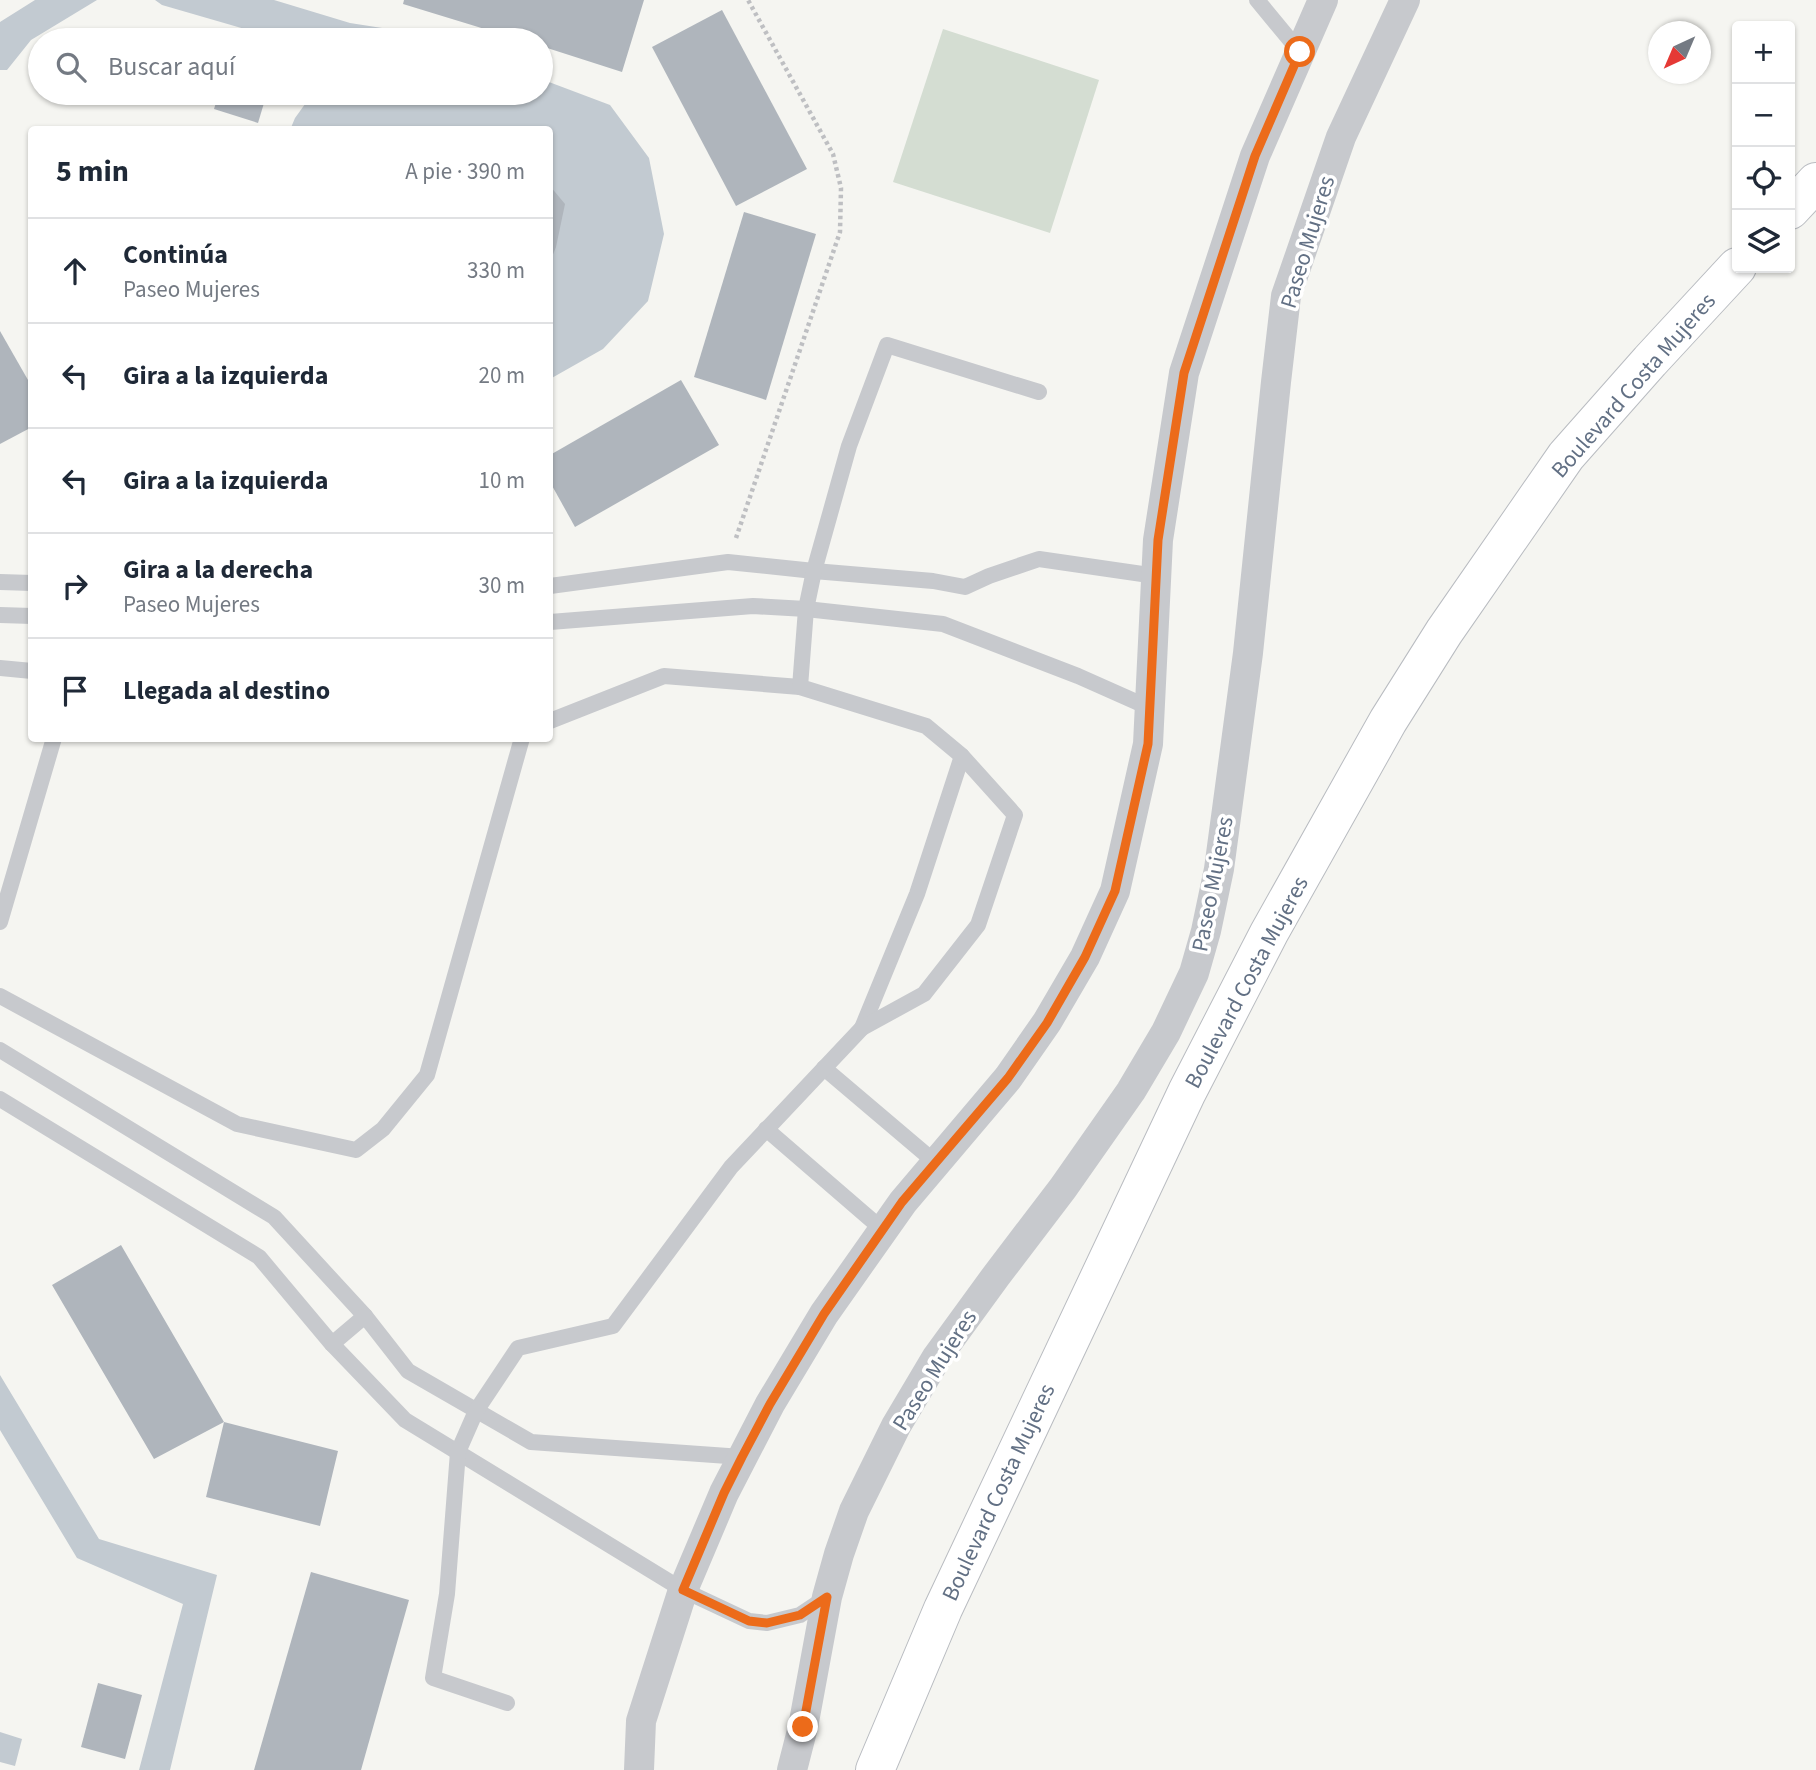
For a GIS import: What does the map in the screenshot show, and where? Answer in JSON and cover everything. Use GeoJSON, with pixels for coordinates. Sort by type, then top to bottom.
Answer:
{"type":"FeatureCollection","features":[{"type":"Feature","properties":{"kind":"main road"},"geometry":{"type":"LineString","coordinates":[[1791,210],[1816,182]]}},
{"type":"Feature","properties":{"kind":"main road","name":"Boulevard Costa Mujeres"},"geometry":{"type":"LineString","coordinates":[[875,1770],[943,1609],[1187,1092],[1269,933],[1388,721],[1444,632],[1566,456],[1732,272]]}},
{"type":"Feature","properties":{"kind":"street"},"geometry":{"type":"LineString","coordinates":[[639,1770],[641,1721],[683,1590],[724,1493],[770,1404],[824,1314],[902,1202],[1008,1078],[1047,1023],[1085,957],[1115,891],[1148,744],[1158,540],[1184,373],[1255,156],[1323,0]]}},
{"type":"Feature","properties":{"kind":"street","name":"Paseo Mujeres"},"geometry":{"type":"LineString","coordinates":[[792,1770],[803,1727],[827,1597],[854,1511],[897,1426],[937,1357],[1063,1188],[1131,1091],[1166,1032],[1194,973],[1219,869],[1248,653],[1286,296],[1341,137],[1405,0]]}},
{"type":"Feature","properties":{"kind":"lane"},"geometry":{"type":"LineString","coordinates":[[1257,0],[1300,52]]}},
{"type":"Feature","properties":{"kind":"lane"},"geometry":{"type":"LineString","coordinates":[[800,687],[806,609],[814,571],[849,446],[887,345],[1039,392]]}},
{"type":"Feature","properties":{"kind":"lane"},"geometry":{"type":"LineString","coordinates":[[553,586],[728,562],[933,581],[965,587],[1039,559],[1156,576]]}},
{"type":"Feature","properties":{"kind":"lane"},"geometry":{"type":"LineString","coordinates":[[0,582],[28,583]]}},
{"type":"Feature","properties":{"kind":"lane"},"geometry":{"type":"LineString","coordinates":[[553,622],[753,606],[943,624],[1078,676],[1150,708]]}},
{"type":"Feature","properties":{"kind":"lane"},"geometry":{"type":"LineString","coordinates":[[0,615],[28,616]]}},
{"type":"Feature","properties":{"kind":"lane"},"geometry":{"type":"LineString","coordinates":[[0,668],[28,671]]}},
{"type":"Feature","properties":{"kind":"lane"},"geometry":{"type":"LineString","coordinates":[[507,1703],[433,1678],[447,1594],[458,1452],[476,1411],[518,1348],[613,1326],[731,1167],[766,1129],[862,1028],[924,995],[978,925],[1015,815],[962,756],[926,726],[800,687],[664,676],[553,720]]}},
{"type":"Feature","properties":{"kind":"lane"},"geometry":{"type":"LineString","coordinates":[[0,922],[53,742]]}},
{"type":"Feature","properties":{"kind":"lane"},"geometry":{"type":"LineString","coordinates":[[0,996],[237,1124],[356,1150],[383,1129],[427,1075],[521,742]]}},
{"type":"Feature","properties":{"kind":"lane"},"geometry":{"type":"LineString","coordinates":[[862,1028],[917,894],[962,756]]}},
{"type":"Feature","properties":{"kind":"lane"},"geometry":{"type":"LineString","coordinates":[[0,1050],[274,1217],[365,1316],[408,1371],[531,1443],[742,1457]]}},
{"type":"Feature","properties":{"kind":"lane"},"geometry":{"type":"LineString","coordinates":[[824,1068],[936,1163]]}},
{"type":"Feature","properties":{"kind":"lane"},"geometry":{"type":"LineString","coordinates":[[0,1099],[259,1257],[332,1344],[405,1420],[683,1590],[749,1621],[767,1623],[800,1615],[827,1597]]}},
{"type":"Feature","properties":{"kind":"lane"},"geometry":{"type":"LineString","coordinates":[[766,1129],[883,1230]]}},
{"type":"Feature","properties":{"kind":"lane"},"geometry":{"type":"LineString","coordinates":[[332,1344],[365,1316]]}},
{"type":"Feature","properties":{"kind":"path"},"geometry":{"type":"LineString","coordinates":[[728,562],[840,232],[842,188],[833,154],[748,0]]}},
{"type":"Feature","properties":{"kind":"shaded area"},"geometry":{"type":"Polygon","coordinates":[[[35,0],[97,0],[51,28],[28,28],[28,44],[7,70],[0,70],[0,22],[35,0]]]}},
{"type":"Feature","properties":{"kind":"shaded area"},"geometry":{"type":"Polygon","coordinates":[[[155,0],[274,0],[350,23],[382,28],[242,28],[162,5],[155,0]]]}},
{"type":"Feature","properties":{"kind":"shaded area"},"geometry":{"type":"Polygon","coordinates":[[[943,29],[1099,80],[1050,233],[893,182],[943,29]]]}},
{"type":"Feature","properties":{"kind":"shaded area"},"geometry":{"type":"Polygon","coordinates":[[[553,84],[610,105],[649,158],[664,234],[648,301],[603,349],[553,377],[553,126],[292,126],[304,105],[553,105],[553,84]]]}},
{"type":"Feature","properties":{"kind":"shaded area"},"geometry":{"type":"Polygon","coordinates":[[[0,1375],[99,1539],[217,1575],[170,1770],[139,1770],[183,1604],[77,1558],[0,1430],[0,1375]]]}},
{"type":"Feature","properties":{"kind":"shaded area"},"geometry":{"type":"Polygon","coordinates":[[[0,1732],[22,1739],[15,1766],[0,1762],[0,1732]]]}},
{"type":"Feature","properties":{"kind":"building"},"geometry":{"type":"Polygon","coordinates":[[[404,0],[644,0],[622,72],[553,50],[553,28],[482,28],[403,4],[404,0]]]}},
{"type":"Feature","properties":{"kind":"building"},"geometry":{"type":"Polygon","coordinates":[[[722,10],[807,169],[736,206],[652,47],[722,10]]]}},
{"type":"Feature","properties":{"kind":"building"},"geometry":{"type":"Polygon","coordinates":[[[215,105],[263,105],[258,123],[214,109],[215,105]]]}},
{"type":"Feature","properties":{"kind":"building"},"geometry":{"type":"Polygon","coordinates":[[[553,190],[565,204],[553,254],[553,190]]]}},
{"type":"Feature","properties":{"kind":"building"},"geometry":{"type":"Polygon","coordinates":[[[744,212],[816,234],[766,400],[694,377],[744,212]]]}},
{"type":"Feature","properties":{"kind":"building"},"geometry":{"type":"Polygon","coordinates":[[[0,331],[28,380],[28,429],[0,444],[0,331]]]}},
{"type":"Feature","properties":{"kind":"building"},"geometry":{"type":"Polygon","coordinates":[[[681,380],[719,445],[575,527],[553,487],[553,453],[681,380]]]}},
{"type":"Feature","properties":{"kind":"building"},"geometry":{"type":"Polygon","coordinates":[[[121,1245],[224,1422],[154,1459],[52,1285],[121,1245]]]}},
{"type":"Feature","properties":{"kind":"building"},"geometry":{"type":"Polygon","coordinates":[[[224,1422],[338,1451],[320,1526],[206,1497],[224,1422]]]}},
{"type":"Feature","properties":{"kind":"building"},"geometry":{"type":"Polygon","coordinates":[[[311,1572],[409,1600],[361,1770],[254,1770],[311,1572]]]}},
{"type":"Feature","properties":{"kind":"building"},"geometry":{"type":"Polygon","coordinates":[[[98,1683],[142,1695],[125,1759],[81,1747],[98,1683]]]}},
{"type":"Feature","properties":{"kind":"route"},"geometry":{"type":"LineString","coordinates":[[803,1727],[827,1597],[800,1615],[767,1623],[749,1621],[683,1590],[742,1457],[824,1314],[902,1202],[1008,1078],[1047,1023],[1085,957],[1115,891],[1148,744],[1158,540],[1184,373],[1255,156],[1300,52]]}}]}
